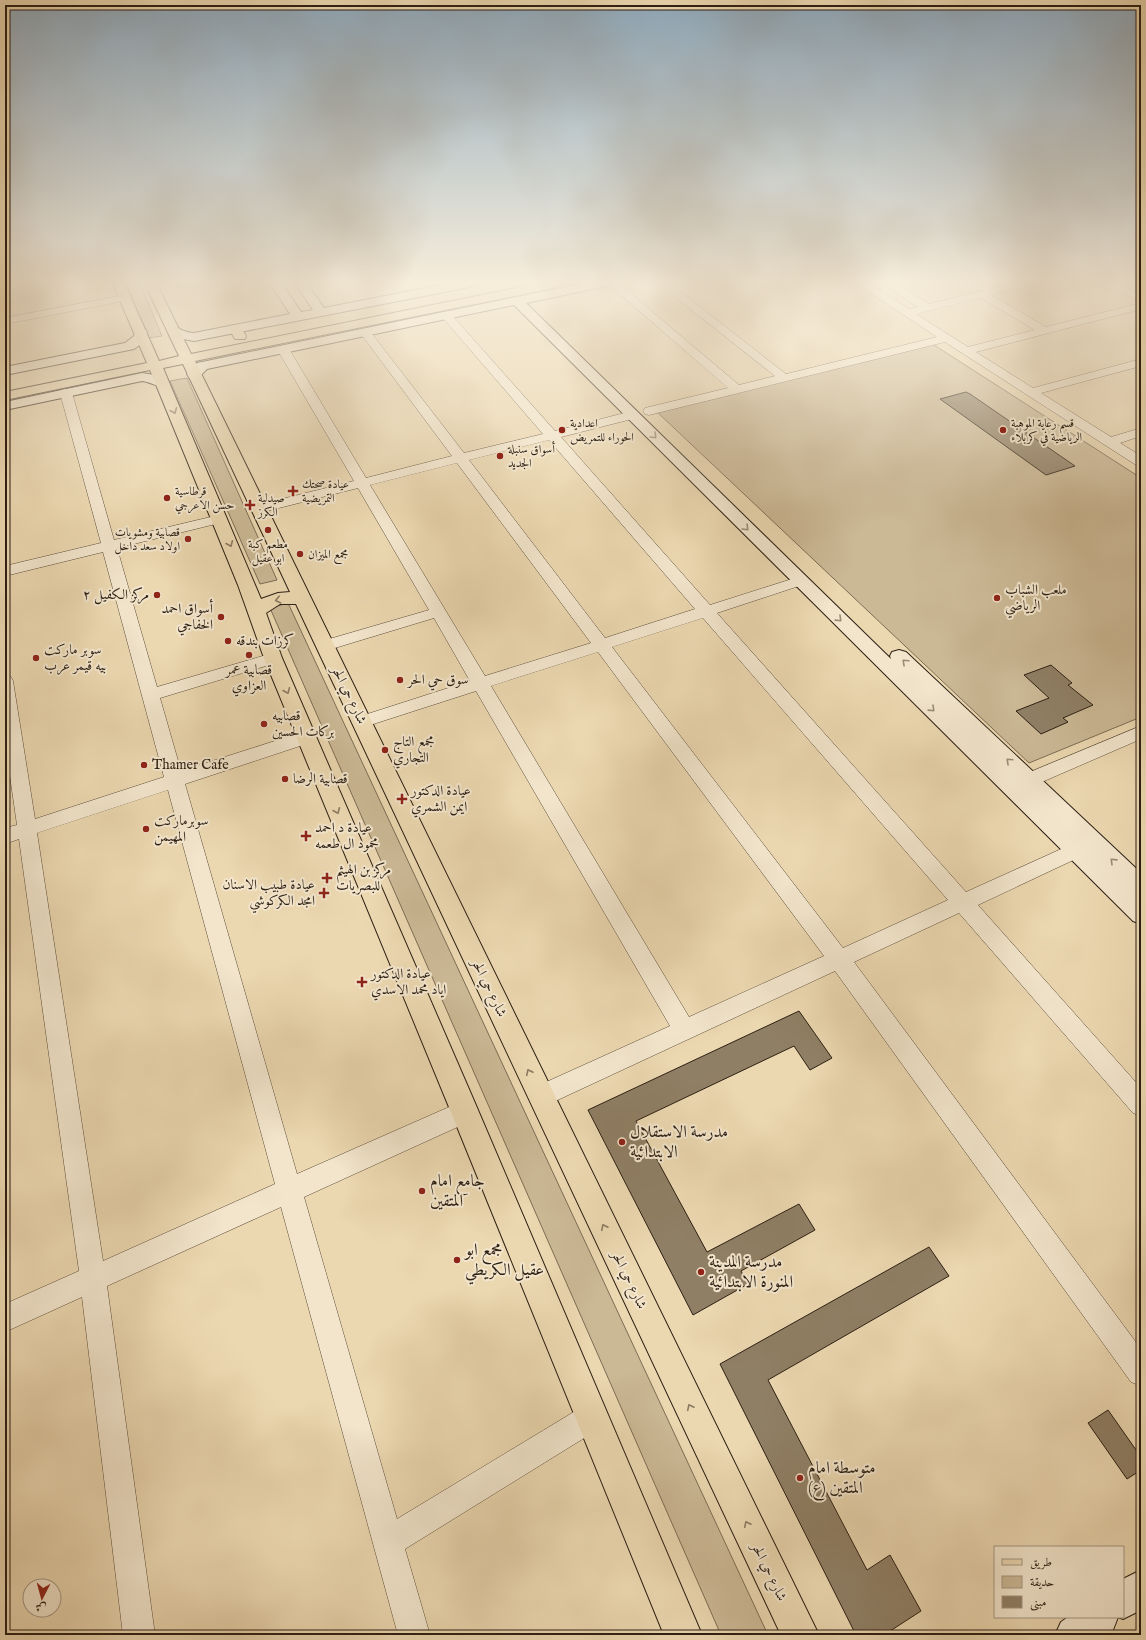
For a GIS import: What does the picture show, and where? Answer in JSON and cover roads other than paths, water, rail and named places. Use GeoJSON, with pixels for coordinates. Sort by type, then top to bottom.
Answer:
{"type":"FeatureCollection","features":[{"type":"Feature","properties":{"kind":"main road"},"geometry":{"type":"LineString","coordinates":[[152,359],[247,585],[273,658],[465,1112],[683,1635]]}},
{"type":"Feature","properties":{"kind":"main road"},"geometry":{"type":"LineString","coordinates":[[5,396],[156,368],[170,359]]}},
{"type":"Feature","properties":{"kind":"main road","name":"شارع حي الحر"},"geometry":{"type":"LineString","coordinates":[[187,359],[800,1635]]}},
{"type":"Feature","properties":{"kind":"main road"},"geometry":{"type":"LineString","coordinates":[[5,382],[156,368]]}},
{"type":"Feature","properties":{"kind":"main road"},"geometry":{"type":"LineString","coordinates":[[247,585],[259,587],[271,586],[283,581],[291,574]]}},
{"type":"Feature","properties":{"kind":"main road"},"geometry":{"type":"LineString","coordinates":[[257,611],[264,605],[275,600],[287,598],[303,600]]}},
{"type":"Feature","properties":{"kind":"street"},"geometry":{"type":"LineString","coordinates":[[5,371],[67,359]]}},
{"type":"Feature","properties":{"kind":"street"},"geometry":{"type":"LineString","coordinates":[[187,359],[194,374],[202,366],[226,359]]}},
{"type":"Feature","properties":{"kind":"street"},"geometry":{"type":"LineString","coordinates":[[289,359],[685,1030]]}},
{"type":"Feature","properties":{"kind":"street"},"geometry":{"type":"LineString","coordinates":[[385,359],[839,959],[1141,1372]]}},
{"type":"Feature","properties":{"kind":"street"},"geometry":{"type":"LineString","coordinates":[[484,359],[1141,1105]]}},
{"type":"Feature","properties":{"kind":"street"},"geometry":{"type":"LineString","coordinates":[[584,359],[815,577],[1077,850],[1141,914]]}},
{"type":"Feature","properties":{"kind":"street"},"geometry":{"type":"LineString","coordinates":[[700,359],[736,389]]}},
{"type":"Feature","properties":{"kind":"street"},"geometry":{"type":"LineString","coordinates":[[759,359],[783,377]]}},
{"type":"Feature","properties":{"kind":"street"},"geometry":{"type":"LineString","coordinates":[[259,509],[860,359]]}},
{"type":"Feature","properties":{"kind":"street"},"geometry":{"type":"LineString","coordinates":[[978,359],[1141,462]]}},
{"type":"Feature","properties":{"kind":"street"},"geometry":{"type":"LineString","coordinates":[[1031,392],[1141,362]]}},
{"type":"Feature","properties":{"kind":"street"},"geometry":{"type":"LineString","coordinates":[[5,406],[142,377],[156,379],[156,368]]}},
{"type":"Feature","properties":{"kind":"street"},"geometry":{"type":"LineString","coordinates":[[66,393],[414,1635]]}},
{"type":"Feature","properties":{"kind":"street"},"geometry":{"type":"LineString","coordinates":[[640,413],[800,581],[921,688],[1029,780],[1141,888]]}},
{"type":"Feature","properties":{"kind":"street"},"geometry":{"type":"LineString","coordinates":[[1109,442],[1141,432]]}},
{"type":"Feature","properties":{"kind":"street"},"geometry":{"type":"LineString","coordinates":[[5,572],[219,518]]}},
{"type":"Feature","properties":{"kind":"street"},"geometry":{"type":"LineString","coordinates":[[361,722],[800,581]]}},
{"type":"Feature","properties":{"kind":"street"},"geometry":{"type":"LineString","coordinates":[[325,646],[438,612]]}},
{"type":"Feature","properties":{"kind":"street"},"geometry":{"type":"LineString","coordinates":[[151,695],[273,658]]}},
{"type":"Feature","properties":{"kind":"street"},"geometry":{"type":"LineString","coordinates":[[5,681],[93,1279],[139,1635]]}},
{"type":"Feature","properties":{"kind":"street"},"geometry":{"type":"LineString","coordinates":[[1029,780],[1141,732]]}},
{"type":"Feature","properties":{"kind":"street"},"geometry":{"type":"LineString","coordinates":[[5,836],[306,737]]}},
{"type":"Feature","properties":{"kind":"street"},"geometry":{"type":"LineString","coordinates":[[541,1096],[1077,850]]}},
{"type":"Feature","properties":{"kind":"street"},"geometry":{"type":"LineString","coordinates":[[5,1318],[465,1112]]}},
{"type":"Feature","properties":{"kind":"street"},"geometry":{"type":"LineString","coordinates":[[388,1542],[592,1417]]}},
{"type":"Feature","properties":{"kind":"street"},"geometry":{"type":"LineString","coordinates":[[1124,1600],[1141,1588]]}},
{"type":"Feature","properties":{"kind":"street"},"geometry":{"type":"LineString","coordinates":[[1074,1635],[1099,1618]]}},
{"type":"Feature","properties":{"kind":"place","name":"اعدادية الحوراء للتمريض"},"geometry":{"type":"Point","coordinates":[562,430]}},
{"type":"Feature","properties":{"kind":"place","name":"قسم رعاية الموهبة الرياضية في كربلاء"},"geometry":{"type":"Point","coordinates":[1003,430]}},
{"type":"Feature","properties":{"kind":"place","name":"أسواق سنبلة الجديد"},"geometry":{"type":"Point","coordinates":[500,456]}},
{"type":"Feature","properties":{"kind":"place","name":"عيادة صحتك التمريضية"},"geometry":{"type":"Point","coordinates":[293,491]}},
{"type":"Feature","properties":{"kind":"place","name":"قرطاسية حسن الاعرجي"},"geometry":{"type":"Point","coordinates":[167,498]}},
{"type":"Feature","properties":{"kind":"place","name":"صيدلية الكرز"},"geometry":{"type":"Point","coordinates":[250,505]}},
{"type":"Feature","properties":{"kind":"place","name":"مطعم كبة ابو عقيل"},"geometry":{"type":"Point","coordinates":[268,530]}},
{"type":"Feature","properties":{"kind":"place","name":"قصابية ومشويات اولاد سعد داخل"},"geometry":{"type":"Point","coordinates":[188,539]}},
{"type":"Feature","properties":{"kind":"place","name":"مجمع الميزان"},"geometry":{"type":"Point","coordinates":[300,554]}},
{"type":"Feature","properties":{"kind":"place","name":"مركز الكفيل ٢"},"geometry":{"type":"Point","coordinates":[157,595]}},
{"type":"Feature","properties":{"kind":"place","name":"ملعب الشباب الرياضي"},"geometry":{"type":"Point","coordinates":[997,598]}},
{"type":"Feature","properties":{"kind":"place","name":"أسواق احمد الخفاجي"},"geometry":{"type":"Point","coordinates":[221,617]}},
{"type":"Feature","properties":{"kind":"place","name":"كرزات بندقه"},"geometry":{"type":"Point","coordinates":[228,641]}},
{"type":"Feature","properties":{"kind":"place","name":"قصابية عمر العزاوي"},"geometry":{"type":"Point","coordinates":[249,655]}},
{"type":"Feature","properties":{"kind":"place","name":"سوبر ماركت بيه قيمر عرب"},"geometry":{"type":"Point","coordinates":[36,658]}},
{"type":"Feature","properties":{"kind":"place","name":"سوق حي الحر"},"geometry":{"type":"Point","coordinates":[400,680]}},
{"type":"Feature","properties":{"kind":"place","name":"قصابيه بركات الحسين"},"geometry":{"type":"Point","coordinates":[264,724]}},
{"type":"Feature","properties":{"kind":"place","name":"مجمع التاج التجاري"},"geometry":{"type":"Point","coordinates":[385,750]}},
{"type":"Feature","properties":{"kind":"place","name":"Thamer Cafe"},"geometry":{"type":"Point","coordinates":[144,765]}},
{"type":"Feature","properties":{"kind":"place","name":"قصابية الرضا"},"geometry":{"type":"Point","coordinates":[285,779]}},
{"type":"Feature","properties":{"kind":"place","name":"عيادة الدكتور ايمن الشمري"},"geometry":{"type":"Point","coordinates":[402,799]}},
{"type":"Feature","properties":{"kind":"place","name":"سوبرماركت المهيمن"},"geometry":{"type":"Point","coordinates":[146,829]}},
{"type":"Feature","properties":{"kind":"place","name":"عيادة د احمد محمود ال طعمه"},"geometry":{"type":"Point","coordinates":[306,836]}},
{"type":"Feature","properties":{"kind":"place","name":"مركز بن الهيثم للبصريات"},"geometry":{"type":"Point","coordinates":[327,878]}},
{"type":"Feature","properties":{"kind":"place","name":"عيادة طبيب الاسنان امجد الكركوشي"},"geometry":{"type":"Point","coordinates":[324,893]}},
{"type":"Feature","properties":{"kind":"place","name":"عيادة الدكتور اياد محمد الاسدي"},"geometry":{"type":"Point","coordinates":[362,982]}},
{"type":"Feature","properties":{"kind":"place","name":"مدرسة الاستقلال الابتدائية"},"geometry":{"type":"Point","coordinates":[622,1142]}},
{"type":"Feature","properties":{"kind":"place","name":"جامع امام المتقين"},"geometry":{"type":"Point","coordinates":[422,1191]}},
{"type":"Feature","properties":{"kind":"place","name":"مجمع ابو عقيل الكريطي"},"geometry":{"type":"Point","coordinates":[457,1260]}},
{"type":"Feature","properties":{"kind":"place","name":"مدرسة المدينة المنورة الابتدائية"},"geometry":{"type":"Point","coordinates":[701,1272]}},
{"type":"Feature","properties":{"kind":"place","name":"متوسطة امام المتقين (ع)"},"geometry":{"type":"Point","coordinates":[800,1478]}}]}
